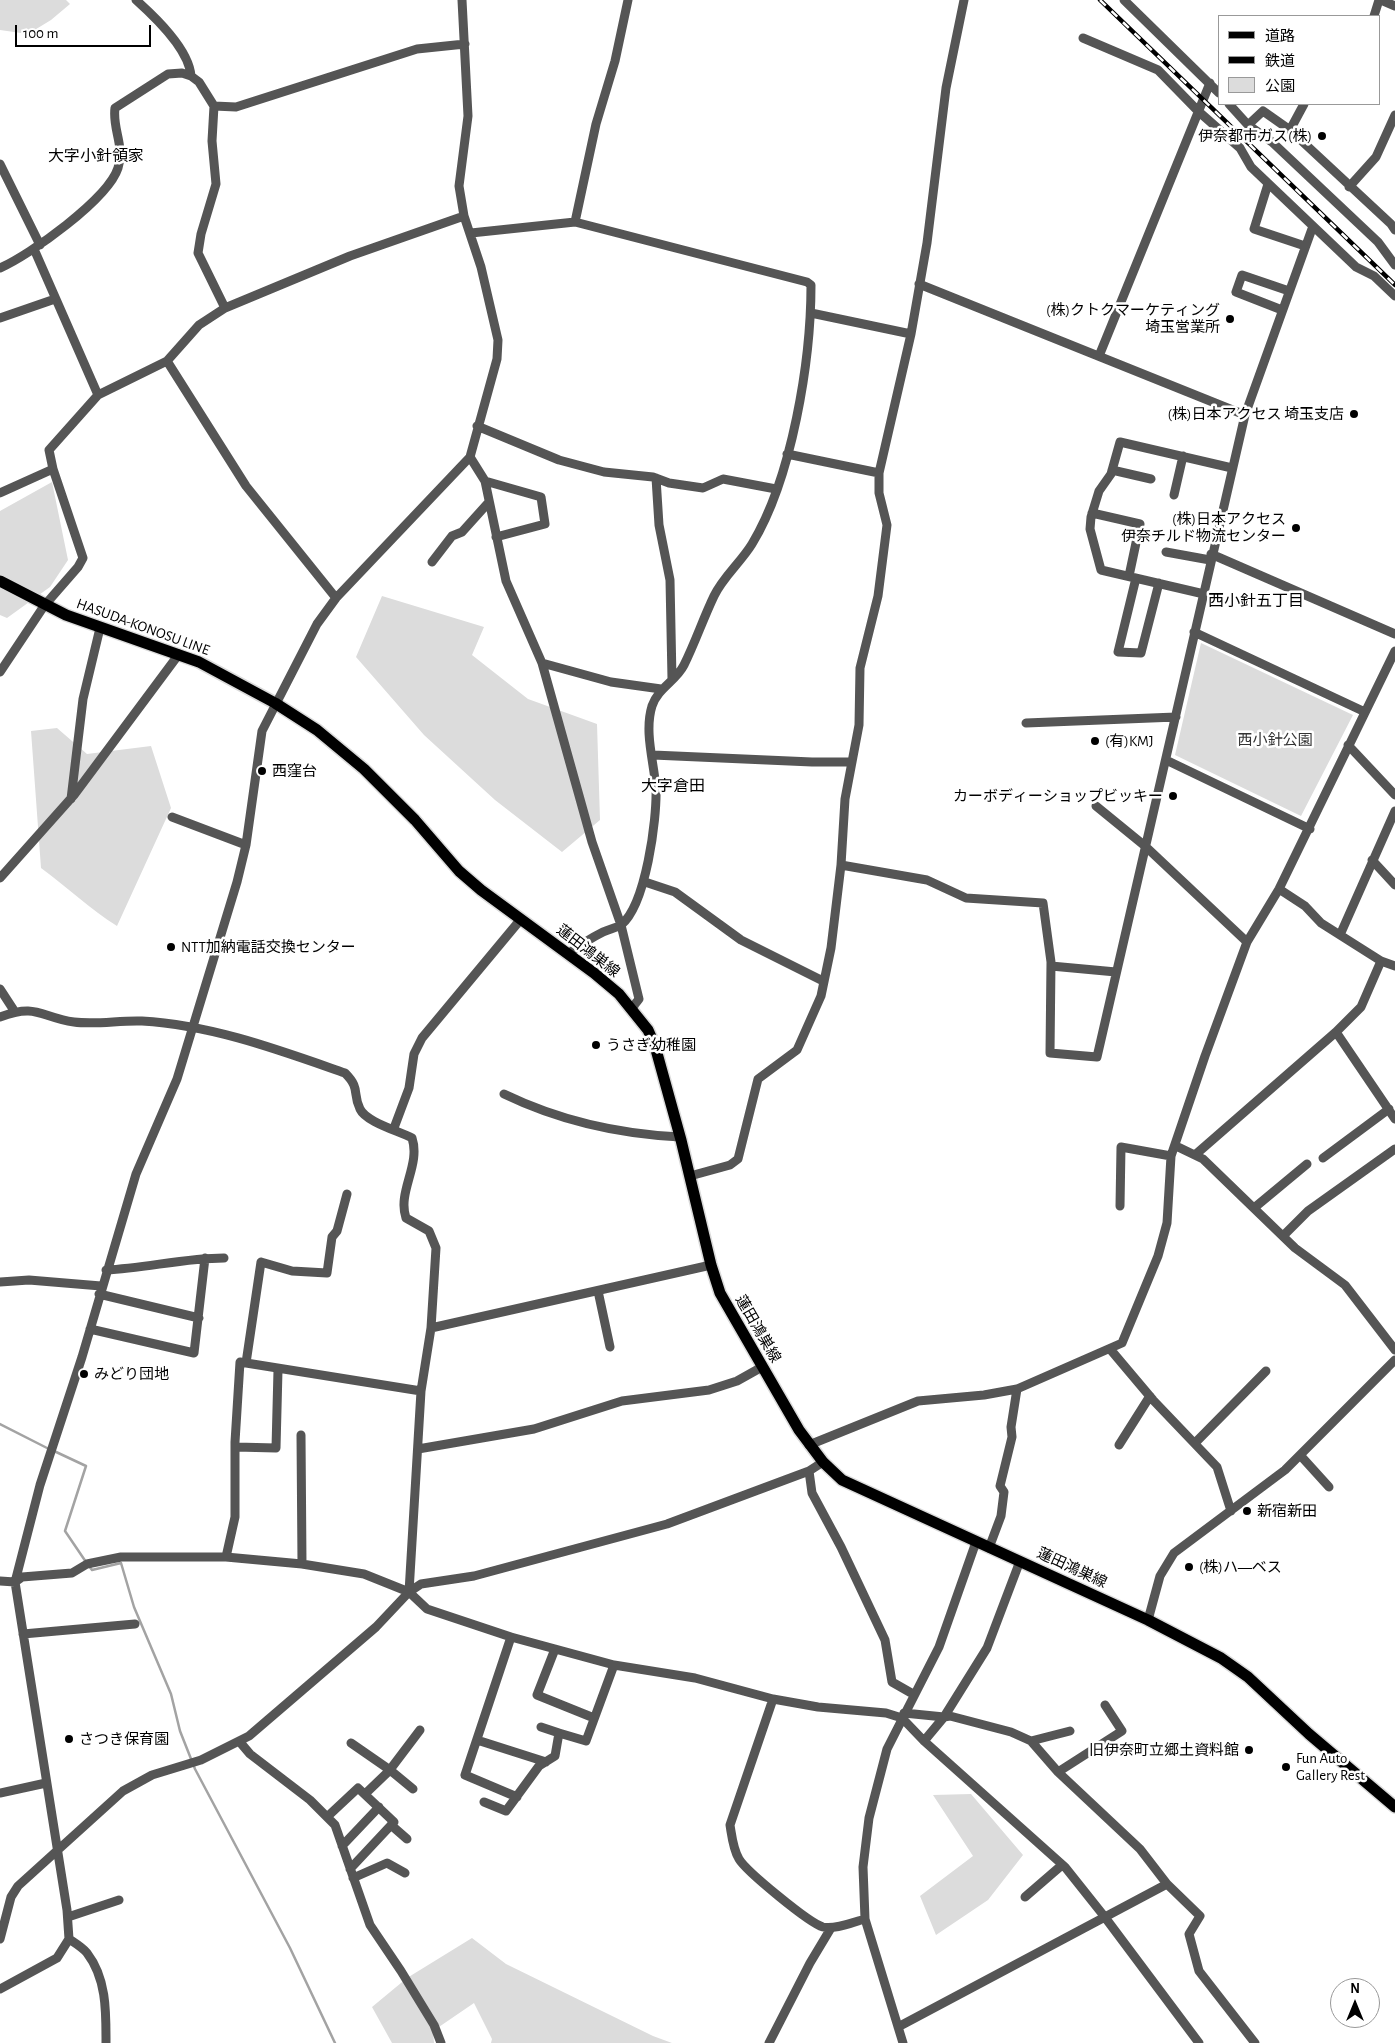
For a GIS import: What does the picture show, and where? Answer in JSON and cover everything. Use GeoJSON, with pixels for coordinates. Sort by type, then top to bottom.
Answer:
{"type":"FeatureCollection","features":[{"type":"Feature","properties":{"kind":"main road","name":"HASUDA-KONOSU LINE"},"geometry":{"type":"LineString","coordinates":[[0,580],[44,606],[100,628],[179,654],[274,703]]}},
{"type":"Feature","properties":{"kind":"main road","name":"蓮田鴻巣線"},"geometry":{"type":"LineString","coordinates":[[274,703],[316,730],[364,769],[415,820],[459,871],[481,890],[521,918],[619,994],[648,1030],[655,1046],[680,1137],[711,1266],[720,1293],[762,1367],[809,1444],[823,1462],[842,1480],[1193,1642],[1248,1677],[1309,1734],[1395,1807]]}},
{"type":"Feature","properties":{"kind":"street"},"geometry":{"type":"LineString","coordinates":[[136,0],[158,20],[187,60],[191,76]]}},
{"type":"Feature","properties":{"kind":"street"},"geometry":{"type":"LineString","coordinates":[[0,1990],[57,1958],[69,1939],[68,1917],[15,1582],[40,1485],[90,1329],[100,1290],[136,1174],[166,1110],[194,1029],[246,845],[259,745],[267,718],[317,624],[336,598],[470,457],[497,359],[498,340],[471,233],[464,216],[459,186],[468,116],[462,0]]}},
{"type":"Feature","properties":{"kind":"street"},"geometry":{"type":"LineString","coordinates":[[574,222],[596,124],[615,61],[628,0]]}},
{"type":"Feature","properties":{"kind":"street"},"geometry":{"type":"LineString","coordinates":[[1124,0],[1218,92]]}},
{"type":"Feature","properties":{"kind":"street"},"geometry":{"type":"LineString","coordinates":[[1374,15],[1380,0],[1395,6]]}},
{"type":"Feature","properties":{"kind":"street"},"geometry":{"type":"LineString","coordinates":[[690,1176],[730,1165],[738,1158],[758,1079],[797,1050],[821,996],[830,948],[841,865],[845,800],[859,725],[860,668],[878,596],[887,525],[879,493],[879,473],[911,334],[927,243],[946,88],[963,1]]}},
{"type":"Feature","properties":{"kind":"street"},"geometry":{"type":"LineString","coordinates":[[1083,38],[1158,70],[1198,111],[1240,148],[1251,167],[1268,184],[1356,267],[1374,276],[1395,296]]}},
{"type":"Feature","properties":{"kind":"street"},"geometry":{"type":"LineString","coordinates":[[214,106],[236,107],[417,49],[465,44]]}},
{"type":"Feature","properties":{"kind":"street"},"geometry":{"type":"LineString","coordinates":[[0,268],[37,247],[82,211],[112,181],[118,168],[121,146],[114,114],[115,108],[168,74],[182,73],[191,76],[199,82],[214,106],[212,141],[216,184],[200,234],[198,253],[225,308]]}},
{"type":"Feature","properties":{"kind":"street"},"geometry":{"type":"LineString","coordinates":[[1099,356],[1210,83]]}},
{"type":"Feature","properties":{"kind":"street"},"geometry":{"type":"LineString","coordinates":[[1230,105],[1248,125],[1272,142],[1378,242],[1395,265]]}},
{"type":"Feature","properties":{"kind":"street"},"geometry":{"type":"LineString","coordinates":[[1290,130],[1303,105]]}},
{"type":"Feature","properties":{"kind":"street"},"geometry":{"type":"LineString","coordinates":[[1248,125],[1263,111],[1290,130],[1349,187],[1391,224],[1395,230]]}},
{"type":"Feature","properties":{"kind":"street"},"geometry":{"type":"LineString","coordinates":[[1349,187],[1376,156],[1393,127],[1395,115]]}},
{"type":"Feature","properties":{"kind":"street"},"geometry":{"type":"LineString","coordinates":[[0,164],[37,247],[56,299],[98,395]]}},
{"type":"Feature","properties":{"kind":"street"},"geometry":{"type":"LineString","coordinates":[[1268,184],[1254,228],[1305,246]]}},
{"type":"Feature","properties":{"kind":"street"},"geometry":{"type":"LineString","coordinates":[[0,672],[44,606],[78,567],[83,558],[52,469],[49,450],[98,395],[166,361],[199,325],[225,308],[350,256],[464,216]]}},
{"type":"Feature","properties":{"kind":"street"},"geometry":{"type":"LineString","coordinates":[[471,233],[574,222],[807,282],[811,285],[811,313],[801,403],[776,489],[752,544],[715,594],[683,668],[661,689],[653,705],[649,723],[653,755],[655,814],[644,882],[633,908],[621,925],[585,942],[568,954]]}},
{"type":"Feature","properties":{"kind":"street"},"geometry":{"type":"LineString","coordinates":[[841,865],[927,880],[966,898],[1043,903],[1051,966],[1050,1053],[1097,1057],[1245,415],[1313,226]]}},
{"type":"Feature","properties":{"kind":"street"},"geometry":{"type":"LineString","coordinates":[[1282,310],[1236,292],[1242,275],[1290,291]]}},
{"type":"Feature","properties":{"kind":"street"},"geometry":{"type":"LineString","coordinates":[[919,284],[1245,415]]}},
{"type":"Feature","properties":{"kind":"street"},"geometry":{"type":"LineString","coordinates":[[0,318],[56,299]]}},
{"type":"Feature","properties":{"kind":"street"},"geometry":{"type":"LineString","coordinates":[[811,313],[911,334]]}},
{"type":"Feature","properties":{"kind":"street"},"geometry":{"type":"LineString","coordinates":[[166,361],[246,486],[336,598]]}},
{"type":"Feature","properties":{"kind":"street"},"geometry":{"type":"LineString","coordinates":[[477,426],[559,460],[604,472],[656,478],[703,488],[723,479],[776,489]]}},
{"type":"Feature","properties":{"kind":"street"},"geometry":{"type":"LineString","coordinates":[[1204,594],[1101,570],[1090,529],[1092,513],[1099,491],[1112,470],[1120,442],[1232,468]]}},
{"type":"Feature","properties":{"kind":"street"},"geometry":{"type":"LineString","coordinates":[[787,454],[879,473]]}},
{"type":"Feature","properties":{"kind":"street"},"geometry":{"type":"LineString","coordinates":[[1174,495],[1182,456]]}},
{"type":"Feature","properties":{"kind":"street"},"geometry":{"type":"LineString","coordinates":[[470,457],[485,481],[506,581],[542,663],[592,842],[621,925],[639,999],[632,1008]]}},
{"type":"Feature","properties":{"kind":"street"},"geometry":{"type":"LineString","coordinates":[[0,493],[52,469]]}},
{"type":"Feature","properties":{"kind":"street"},"geometry":{"type":"LineString","coordinates":[[1112,470],[1151,479]]}},
{"type":"Feature","properties":{"kind":"street"},"geometry":{"type":"LineString","coordinates":[[656,478],[659,524],[670,580],[672,679]]}},
{"type":"Feature","properties":{"kind":"street"},"geometry":{"type":"LineString","coordinates":[[485,481],[540,497],[546,524],[496,537]]}},
{"type":"Feature","properties":{"kind":"street"},"geometry":{"type":"LineString","coordinates":[[432,562],[452,536],[462,532],[489,502]]}},
{"type":"Feature","properties":{"kind":"street"},"geometry":{"type":"LineString","coordinates":[[1092,513],[1140,524],[1133,577],[1118,652],[1141,653],[1159,583]]}},
{"type":"Feature","properties":{"kind":"street"},"geometry":{"type":"LineString","coordinates":[[1166,552],[1211,557],[1395,634]]}},
{"type":"Feature","properties":{"kind":"street"},"geometry":{"type":"LineString","coordinates":[[70,799],[83,699],[100,628]]}},
{"type":"Feature","properties":{"kind":"street"},"geometry":{"type":"LineString","coordinates":[[1194,632],[1365,712]]}},
{"type":"Feature","properties":{"kind":"street"},"geometry":{"type":"LineString","coordinates":[[809,1444],[918,1401],[984,1395],[1017,1389],[1122,1343],[1158,1256],[1167,1223],[1171,1156],[1247,942],[1279,889],[1310,829],[1348,745],[1395,650]]}},
{"type":"Feature","properties":{"kind":"street"},"geometry":{"type":"LineString","coordinates":[[0,878],[70,799],[179,654]]}},
{"type":"Feature","properties":{"kind":"street"},"geometry":{"type":"LineString","coordinates":[[542,663],[612,682],[661,689]]}},
{"type":"Feature","properties":{"kind":"street"},"geometry":{"type":"LineString","coordinates":[[1026,723],[1176,716]]}},
{"type":"Feature","properties":{"kind":"street"},"geometry":{"type":"LineString","coordinates":[[1348,745],[1395,795]]}},
{"type":"Feature","properties":{"kind":"street"},"geometry":{"type":"LineString","coordinates":[[653,755],[851,762]]}},
{"type":"Feature","properties":{"kind":"street"},"geometry":{"type":"LineString","coordinates":[[1166,760],[1310,829]]}},
{"type":"Feature","properties":{"kind":"street"},"geometry":{"type":"LineString","coordinates":[[1096,806],[1145,846],[1247,942]]}},
{"type":"Feature","properties":{"kind":"street"},"geometry":{"type":"LineString","coordinates":[[1340,935],[1395,812]]}},
{"type":"Feature","properties":{"kind":"street"},"geometry":{"type":"LineString","coordinates":[[172,817],[246,845]]}},
{"type":"Feature","properties":{"kind":"street"},"geometry":{"type":"LineString","coordinates":[[1372,860],[1395,885]]}},
{"type":"Feature","properties":{"kind":"street"},"geometry":{"type":"LineString","coordinates":[[644,882],[675,892],[741,940],[823,981]]}},
{"type":"Feature","properties":{"kind":"street"},"geometry":{"type":"LineString","coordinates":[[1279,889],[1305,906],[1321,923],[1381,960],[1395,966]]}},
{"type":"Feature","properties":{"kind":"street"},"geometry":{"type":"LineString","coordinates":[[394,1128],[410,1088],[414,1054],[422,1038],[521,918]]}},
{"type":"Feature","properties":{"kind":"street"},"geometry":{"type":"LineString","coordinates":[[1195,1155],[1336,1032],[1360,1007],[1381,960]]}},
{"type":"Feature","properties":{"kind":"street"},"geometry":{"type":"LineString","coordinates":[[1051,966],[1116,972]]}},
{"type":"Feature","properties":{"kind":"street"},"geometry":{"type":"LineString","coordinates":[[0,988],[15,1012]]}},
{"type":"Feature","properties":{"kind":"street"},"geometry":{"type":"LineString","coordinates":[[0,1017],[15,1012],[33,1010],[74,1022],[143,1021],[241,1038],[345,1073],[355,1082],[360,1109],[369,1119],[394,1128],[412,1138],[416,1149],[402,1208],[406,1218],[429,1231],[435,1240],[436,1265],[431,1328],[421,1392],[410,1592]]}},
{"type":"Feature","properties":{"kind":"street"},"geometry":{"type":"LineString","coordinates":[[1336,1032],[1395,1119]]}},
{"type":"Feature","properties":{"kind":"street"},"geometry":{"type":"LineString","coordinates":[[504,1094],[534,1108],[574,1121],[641,1135],[680,1137]]}},
{"type":"Feature","properties":{"kind":"street"},"geometry":{"type":"LineString","coordinates":[[1323,1158],[1389,1109]]}},
{"type":"Feature","properties":{"kind":"street"},"geometry":{"type":"LineString","coordinates":[[1176,1146],[1203,1159],[1295,1248],[1345,1284],[1395,1350]]}},
{"type":"Feature","properties":{"kind":"street"},"geometry":{"type":"LineString","coordinates":[[1120,1206],[1121,1147],[1171,1156]]}},
{"type":"Feature","properties":{"kind":"street"},"geometry":{"type":"LineString","coordinates":[[1283,1236],[1308,1211],[1395,1149]]}},
{"type":"Feature","properties":{"kind":"street"},"geometry":{"type":"LineString","coordinates":[[1254,1208],[1307,1164]]}},
{"type":"Feature","properties":{"kind":"street"},"geometry":{"type":"LineString","coordinates":[[246,1363],[261,1262],[292,1271],[327,1273],[332,1237],[337,1231],[347,1194]]}},
{"type":"Feature","properties":{"kind":"street"},"geometry":{"type":"LineString","coordinates":[[106,1270],[205,1258],[224,1258]]}},
{"type":"Feature","properties":{"kind":"street"},"geometry":{"type":"LineString","coordinates":[[90,1329],[194,1353],[205,1258]]}},
{"type":"Feature","properties":{"kind":"street"},"geometry":{"type":"LineString","coordinates":[[431,1328],[711,1266]]}},
{"type":"Feature","properties":{"kind":"street"},"geometry":{"type":"LineString","coordinates":[[0,1282],[29,1280],[100,1290],[199,1318]]}},
{"type":"Feature","properties":{"kind":"street"},"geometry":{"type":"LineString","coordinates":[[598,1291],[610,1347]]}},
{"type":"Feature","properties":{"kind":"street"},"geometry":{"type":"LineString","coordinates":[[1110,1348],[1150,1396],[1217,1467],[1231,1511]]}},
{"type":"Feature","properties":{"kind":"street"},"geometry":{"type":"LineString","coordinates":[[1148,1620],[1160,1576],[1174,1553],[1285,1470],[1395,1360]]}},
{"type":"Feature","properties":{"kind":"street"},"geometry":{"type":"LineString","coordinates":[[226,1557],[236,1517],[236,1447],[240,1362],[278,1370],[421,1392]]}},
{"type":"Feature","properties":{"kind":"street"},"geometry":{"type":"LineString","coordinates":[[418,1449],[534,1429],[622,1401],[709,1390],[737,1380],[762,1367]]}},
{"type":"Feature","properties":{"kind":"street"},"geometry":{"type":"LineString","coordinates":[[236,1447],[276,1448],[278,1370]]}},
{"type":"Feature","properties":{"kind":"street"},"geometry":{"type":"LineString","coordinates":[[1196,1443],[1266,1371]]}},
{"type":"Feature","properties":{"kind":"street"},"geometry":{"type":"LineString","coordinates":[[989,1548],[1001,1516],[1004,1492],[1000,1486],[1012,1437],[1011,1427],[1017,1389]]}},
{"type":"Feature","properties":{"kind":"street"},"geometry":{"type":"LineString","coordinates":[[1120,1445],[1150,1396]]}},
{"type":"Feature","properties":{"kind":"street"},"geometry":{"type":"LineString","coordinates":[[301,1435],[302,1564]]}},
{"type":"Feature","properties":{"kind":"street"},"geometry":{"type":"LineString","coordinates":[[1300,1455],[1330,1487]]}},
{"type":"Feature","properties":{"kind":"street"},"geometry":{"type":"LineString","coordinates":[[0,1939],[11,1897],[18,1886],[57,1853],[123,1791],[152,1775],[201,1760],[249,1736],[369,1633],[410,1592],[421,1584],[474,1576],[667,1524],[809,1471],[823,1462]]}},
{"type":"Feature","properties":{"kind":"street"},"geometry":{"type":"LineString","coordinates":[[809,1471],[812,1493],[841,1547],[885,1640],[892,1682],[913,1694]]}},
{"type":"Feature","properties":{"kind":"street"},"geometry":{"type":"LineString","coordinates":[[903,2043],[864,1919],[863,1868],[869,1818],[887,1749],[913,1694],[939,1647],[976,1542]]}},
{"type":"Feature","properties":{"kind":"street"},"geometry":{"type":"LineString","coordinates":[[0,1582],[15,1582],[22,1577],[72,1573],[87,1564],[121,1557],[226,1557],[302,1564],[364,1574],[410,1592],[427,1609],[511,1637],[614,1665],[695,1678],[773,1699],[818,1708],[903,1716],[950,1716],[1011,1732],[1031,1741],[1058,1772],[1140,1848],[1167,1884],[1200,1916],[1189,1934],[1199,1971],[1255,2043]]}},
{"type":"Feature","properties":{"kind":"street"},"geometry":{"type":"LineString","coordinates":[[924,1741],[944,1717],[987,1648],[1020,1561]]}},
{"type":"Feature","properties":{"kind":"street"},"geometry":{"type":"LineString","coordinates":[[23,1634],[135,1624]]}},
{"type":"Feature","properties":{"kind":"street"},"geometry":{"type":"LineString","coordinates":[[511,1637],[465,1775],[517,1797]]}},
{"type":"Feature","properties":{"kind":"street"},"geometry":{"type":"LineString","coordinates":[[555,1649],[537,1695],[594,1718]]}},
{"type":"Feature","properties":{"kind":"street"},"geometry":{"type":"LineString","coordinates":[[541,1727],[586,1741],[614,1665]]}},
{"type":"Feature","properties":{"kind":"street"},"geometry":{"type":"LineString","coordinates":[[773,1699],[730,1825],[732,1843],[739,1860],[804,1916],[822,1927],[831,1928],[864,1919]]}},
{"type":"Feature","properties":{"kind":"street"},"geometry":{"type":"LineString","coordinates":[[1058,1772],[1122,1731],[1105,1705]]}},
{"type":"Feature","properties":{"kind":"street"},"geometry":{"type":"LineString","coordinates":[[903,1716],[924,1741],[1062,1865],[1104,1916],[1199,2043]]}},
{"type":"Feature","properties":{"kind":"street"},"geometry":{"type":"LineString","coordinates":[[365,1794],[390,1770],[420,1730]]}},
{"type":"Feature","properties":{"kind":"street"},"geometry":{"type":"LineString","coordinates":[[1031,1741],[1070,1731]]}},
{"type":"Feature","properties":{"kind":"street"},"geometry":{"type":"LineString","coordinates":[[484,1802],[506,1811],[539,1766],[555,1756],[559,1733]]}},
{"type":"Feature","properties":{"kind":"street"},"geometry":{"type":"LineString","coordinates":[[477,1740],[546,1762]]}},
{"type":"Feature","properties":{"kind":"street"},"geometry":{"type":"LineString","coordinates":[[239,1741],[250,1754],[310,1800],[335,1825],[370,1925],[434,2025],[441,2043]]}},
{"type":"Feature","properties":{"kind":"street"},"geometry":{"type":"LineString","coordinates":[[351,1743],[390,1770],[412,1789]]}},
{"type":"Feature","properties":{"kind":"street"},"geometry":{"type":"LineString","coordinates":[[0,1793],[46,1783]]}},
{"type":"Feature","properties":{"kind":"street"},"geometry":{"type":"LineString","coordinates":[[327,1817],[358,1788],[394,1822],[351,1874]]}},
{"type":"Feature","properties":{"kind":"street"},"geometry":{"type":"LineString","coordinates":[[342,1846],[379,1807]]}},
{"type":"Feature","properties":{"kind":"street"},"geometry":{"type":"LineString","coordinates":[[391,1826],[407,1839]]}},
{"type":"Feature","properties":{"kind":"street"},"geometry":{"type":"LineString","coordinates":[[351,1874],[387,1863],[405,1873]]}},
{"type":"Feature","properties":{"kind":"street"},"geometry":{"type":"LineString","coordinates":[[1025,1898],[1062,1865]]}},
{"type":"Feature","properties":{"kind":"street"},"geometry":{"type":"LineString","coordinates":[[898,2026],[1167,1884]]}},
{"type":"Feature","properties":{"kind":"street"},"geometry":{"type":"LineString","coordinates":[[68,1917],[119,1900]]}},
{"type":"Feature","properties":{"kind":"street"},"geometry":{"type":"LineString","coordinates":[[769,2043],[805,1971],[831,1928]]}},
{"type":"Feature","properties":{"kind":"street"},"geometry":{"type":"LineString","coordinates":[[69,1939],[87,1952],[96,1969],[104,1998],[106,2043]]}},
{"type":"Feature","properties":{"kind":"green space"},"geometry":{"type":"Polygon","coordinates":[[[0,0],[66,0],[70,4],[51,20],[28,34],[0,30],[0,0]]]}},
{"type":"Feature","properties":{"kind":"green space"},"geometry":{"type":"Polygon","coordinates":[[[52,482],[68,560],[50,587],[7,618],[0,615],[0,511],[52,482]]]}},
{"type":"Feature","properties":{"kind":"green space"},"geometry":{"type":"Polygon","coordinates":[[[382,596],[484,627],[472,655],[528,699],[597,724],[600,820],[562,852],[495,800],[424,735],[356,657],[382,596]]]}},
{"type":"Feature","properties":{"kind":"green space","name":"西小針公園"},"geometry":{"type":"Polygon","coordinates":[[[1201,643],[1353,715],[1301,816],[1175,755],[1201,643]]]}},
{"type":"Feature","properties":{"kind":"green space"},"geometry":{"type":"Polygon","coordinates":[[[57,728],[87,754],[151,746],[171,808],[117,926],[41,868],[31,731],[57,728]]]}},
{"type":"Feature","properties":{"kind":"green space"},"geometry":{"type":"Polygon","coordinates":[[[971,1794],[1023,1855],[988,1900],[936,1935],[920,1896],[973,1856],[933,1795],[971,1794]]]}},
{"type":"Feature","properties":{"kind":"green space"},"geometry":{"type":"Polygon","coordinates":[[[472,1938],[506,1964],[653,2036],[672,2043],[491,2043],[492,2039],[474,2003],[433,2031],[434,2043],[392,2043],[372,2007],[407,1978],[472,1938]]]}},
{"type":"Feature","properties":{"kind":"waterway"},"geometry":{"type":"LineString","coordinates":[[0,1424],[49,1449]]}},
{"type":"Feature","properties":{"kind":"waterway"},"geometry":{"type":"LineString","coordinates":[[54,1451],[86,1466],[65,1531],[86,1562]]}},
{"type":"Feature","properties":{"kind":"waterway"},"geometry":{"type":"LineString","coordinates":[[89,1566],[92,1570],[121,1563],[134,1607],[171,1694],[180,1731],[195,1769],[290,1948],[335,2043]]}},
{"type":"Feature","properties":{"kind":"railway"},"geometry":{"type":"LineString","coordinates":[[1100,0],[1395,285]]}},
{"type":"Feature","properties":{"kind":"place","name":"伊奈都市ガス(株)"},"geometry":{"type":"Point","coordinates":[1322,136]}},
{"type":"Feature","properties":{"kind":"place","name":"(株)クトクマーケティング 埼玉営業所"},"geometry":{"type":"Point","coordinates":[1230,319]}},
{"type":"Feature","properties":{"kind":"place","name":"(株)日本アクセス 埼玉支店"},"geometry":{"type":"Point","coordinates":[1354,414]}},
{"type":"Feature","properties":{"kind":"place","name":"(株)日本アクセス 伊奈チルド物流センター"},"geometry":{"type":"Point","coordinates":[1296,528]}},
{"type":"Feature","properties":{"kind":"place","name":"(有)KMJ"},"geometry":{"type":"Point","coordinates":[1095,741]}},
{"type":"Feature","properties":{"kind":"place","name":"西窪台"},"geometry":{"type":"Point","coordinates":[262,771]}},
{"type":"Feature","properties":{"kind":"place","name":"カーボディーショップビッキー"},"geometry":{"type":"Point","coordinates":[1173,796]}},
{"type":"Feature","properties":{"kind":"place","name":"NTT加納電話交換センター"},"geometry":{"type":"Point","coordinates":[171,947]}},
{"type":"Feature","properties":{"kind":"place","name":"うさぎ幼稚園"},"geometry":{"type":"Point","coordinates":[596,1045]}},
{"type":"Feature","properties":{"kind":"place","name":"みどり団地"},"geometry":{"type":"Point","coordinates":[84,1374]}},
{"type":"Feature","properties":{"kind":"place","name":"新宿新田"},"geometry":{"type":"Point","coordinates":[1247,1511]}},
{"type":"Feature","properties":{"kind":"place","name":"(株)ハ―ベス"},"geometry":{"type":"Point","coordinates":[1189,1567]}},
{"type":"Feature","properties":{"kind":"place","name":"さつき保育園"},"geometry":{"type":"Point","coordinates":[69,1739]}},
{"type":"Feature","properties":{"kind":"place","name":"旧伊奈町立郷土資料館"},"geometry":{"type":"Point","coordinates":[1249,1750]}},
{"type":"Feature","properties":{"kind":"place","name":"Fun Auto Gallery Rest"},"geometry":{"type":"Point","coordinates":[1286,1767]}},
{"type":"Feature","properties":{"kind":"district","name":"大字小針領家"},"geometry":{"type":"Point","coordinates":[96,156]}},
{"type":"Feature","properties":{"kind":"district","name":"西小針五丁目"},"geometry":{"type":"Point","coordinates":[1256,601]}},
{"type":"Feature","properties":{"kind":"district","name":"大字倉田"},"geometry":{"type":"Point","coordinates":[673,786]}}]}
